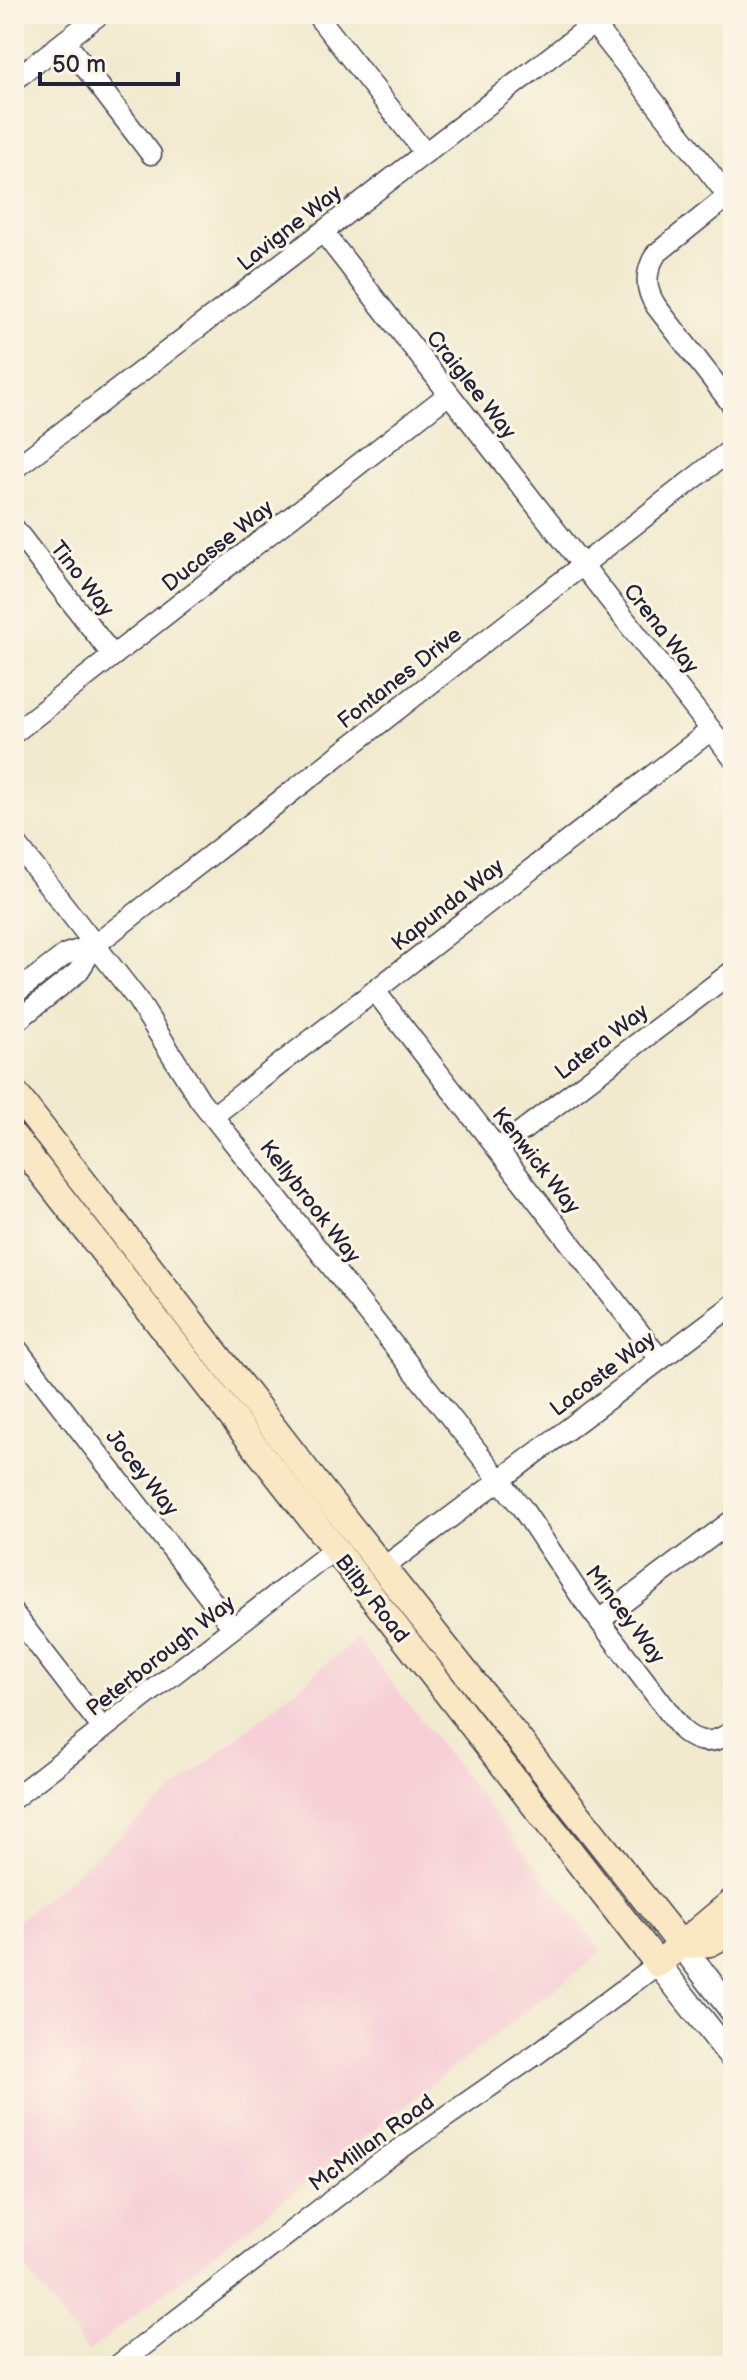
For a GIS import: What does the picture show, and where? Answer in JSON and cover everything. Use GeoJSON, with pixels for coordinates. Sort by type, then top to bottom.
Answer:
{"type":"FeatureCollection","features":[{"type":"Feature","properties":{"kind":"main road","name":"Bilby Road"},"geometry":{"type":"LineString","coordinates":[[14,1092],[383,1568],[682,1946]]}},
{"type":"Feature","properties":{"kind":"main road","name":"Bilby Road"},"geometry":{"type":"LineString","coordinates":[[14,1137],[658,1964]]}},
{"type":"Feature","properties":{"kind":"main road"},"geometry":{"type":"LineString","coordinates":[[658,1964],[733,1901]]}},
{"type":"Feature","properties":{"kind":"main road"},"geometry":{"type":"LineString","coordinates":[[682,1946],[710,1943],[733,1931]]}},
{"type":"Feature","properties":{"kind":"street"},"geometry":{"type":"LineString","coordinates":[[14,80],[100,14]]}},
{"type":"Feature","properties":{"kind":"street"},"geometry":{"type":"LineString","coordinates":[[316,14],[425,153]]}},
{"type":"Feature","properties":{"kind":"street"},"geometry":{"type":"LineString","coordinates":[[595,17],[730,194],[656,254],[650,263],[647,281],[651,299],[733,406]]}},
{"type":"Feature","properties":{"kind":"street","name":"Lavigne Way"},"geometry":{"type":"LineString","coordinates":[[14,469],[425,153],[595,17]]}},
{"type":"Feature","properties":{"kind":"street"},"geometry":{"type":"LineString","coordinates":[[65,41],[151,154]]}},
{"type":"Feature","properties":{"kind":"street","name":"Craiglee Way"},"geometry":{"type":"LineString","coordinates":[[323,232],[583,565]]}},
{"type":"Feature","properties":{"kind":"street","name":"Ducasse Way"},"geometry":{"type":"LineString","coordinates":[[14,733],[449,394]]}},
{"type":"Feature","properties":{"kind":"street","name":"Fontanes Drive"},"geometry":{"type":"LineString","coordinates":[[14,1023],[78,972],[95,945],[733,448]]}},
{"type":"Feature","properties":{"kind":"street","name":"Tino Way"},"geometry":{"type":"LineString","coordinates":[[14,528],[113,656]]}},
{"type":"Feature","properties":{"kind":"street","name":"Crena Way"},"geometry":{"type":"LineString","coordinates":[[583,565],[733,758]]}},
{"type":"Feature","properties":{"kind":"street","name":"Kapunda Way"},"geometry":{"type":"LineString","coordinates":[[213,1116],[711,730]]}},
{"type":"Feature","properties":{"kind":"street"},"geometry":{"type":"LineString","coordinates":[[14,841],[95,945]]}},
{"type":"Feature","properties":{"kind":"street","name":"Fontanes Drive"},"geometry":{"type":"LineString","coordinates":[[14,994],[66,954],[95,945]]}},
{"type":"Feature","properties":{"kind":"street","name":"Kellybrook Way"},"geometry":{"type":"LineString","coordinates":[[95,945],[137,999],[186,1079],[213,1116],[500,1480]]}},
{"type":"Feature","properties":{"kind":"street","name":"Latera Way"},"geometry":{"type":"LineString","coordinates":[[498,1149],[733,971]]}},
{"type":"Feature","properties":{"kind":"street","name":"Kenwick Way"},"geometry":{"type":"LineString","coordinates":[[375,991],[660,1359]]}},
{"type":"Feature","properties":{"kind":"street","name":"Lacoste Way"},"geometry":{"type":"LineString","coordinates":[[383,1568],[733,1305]]}},
{"type":"Feature","properties":{"kind":"street","name":"Jocey Way"},"geometry":{"type":"LineString","coordinates":[[14,1345],[233,1628]]}},
{"type":"Feature","properties":{"kind":"street","name":"Mincey Way"},"geometry":{"type":"LineString","coordinates":[[500,1480],[542,1535],[582,1598],[689,1736],[701,1742],[710,1742],[733,1731]]}},
{"type":"Feature","properties":{"kind":"street"},"geometry":{"type":"LineString","coordinates":[[600,1620],[733,1520]]}},
{"type":"Feature","properties":{"kind":"street","name":"Peterborough Way"},"geometry":{"type":"LineString","coordinates":[[14,1798],[335,1549]]}},
{"type":"Feature","properties":{"kind":"street"},"geometry":{"type":"LineString","coordinates":[[14,1614],[103,1729]]}},
{"type":"Feature","properties":{"kind":"street","name":"Bilby Road"},"geometry":{"type":"LineString","coordinates":[[682,1946],[733,2012]]}},
{"type":"Feature","properties":{"kind":"street","name":"Bilby Road"},"geometry":{"type":"LineString","coordinates":[[658,1964],[733,2059]]}},
{"type":"Feature","properties":{"kind":"street","name":"McMillan Road"},"geometry":{"type":"LineString","coordinates":[[117,2366],[384,2160],[538,2053],[658,1964]]}},
{"type":"Feature","properties":{"kind":"shaded area"},"geometry":{"type":"Polygon","coordinates":[[[357,1638],[602,1952],[88,2352],[14,2253],[14,1924],[357,1638]]]}}]}
